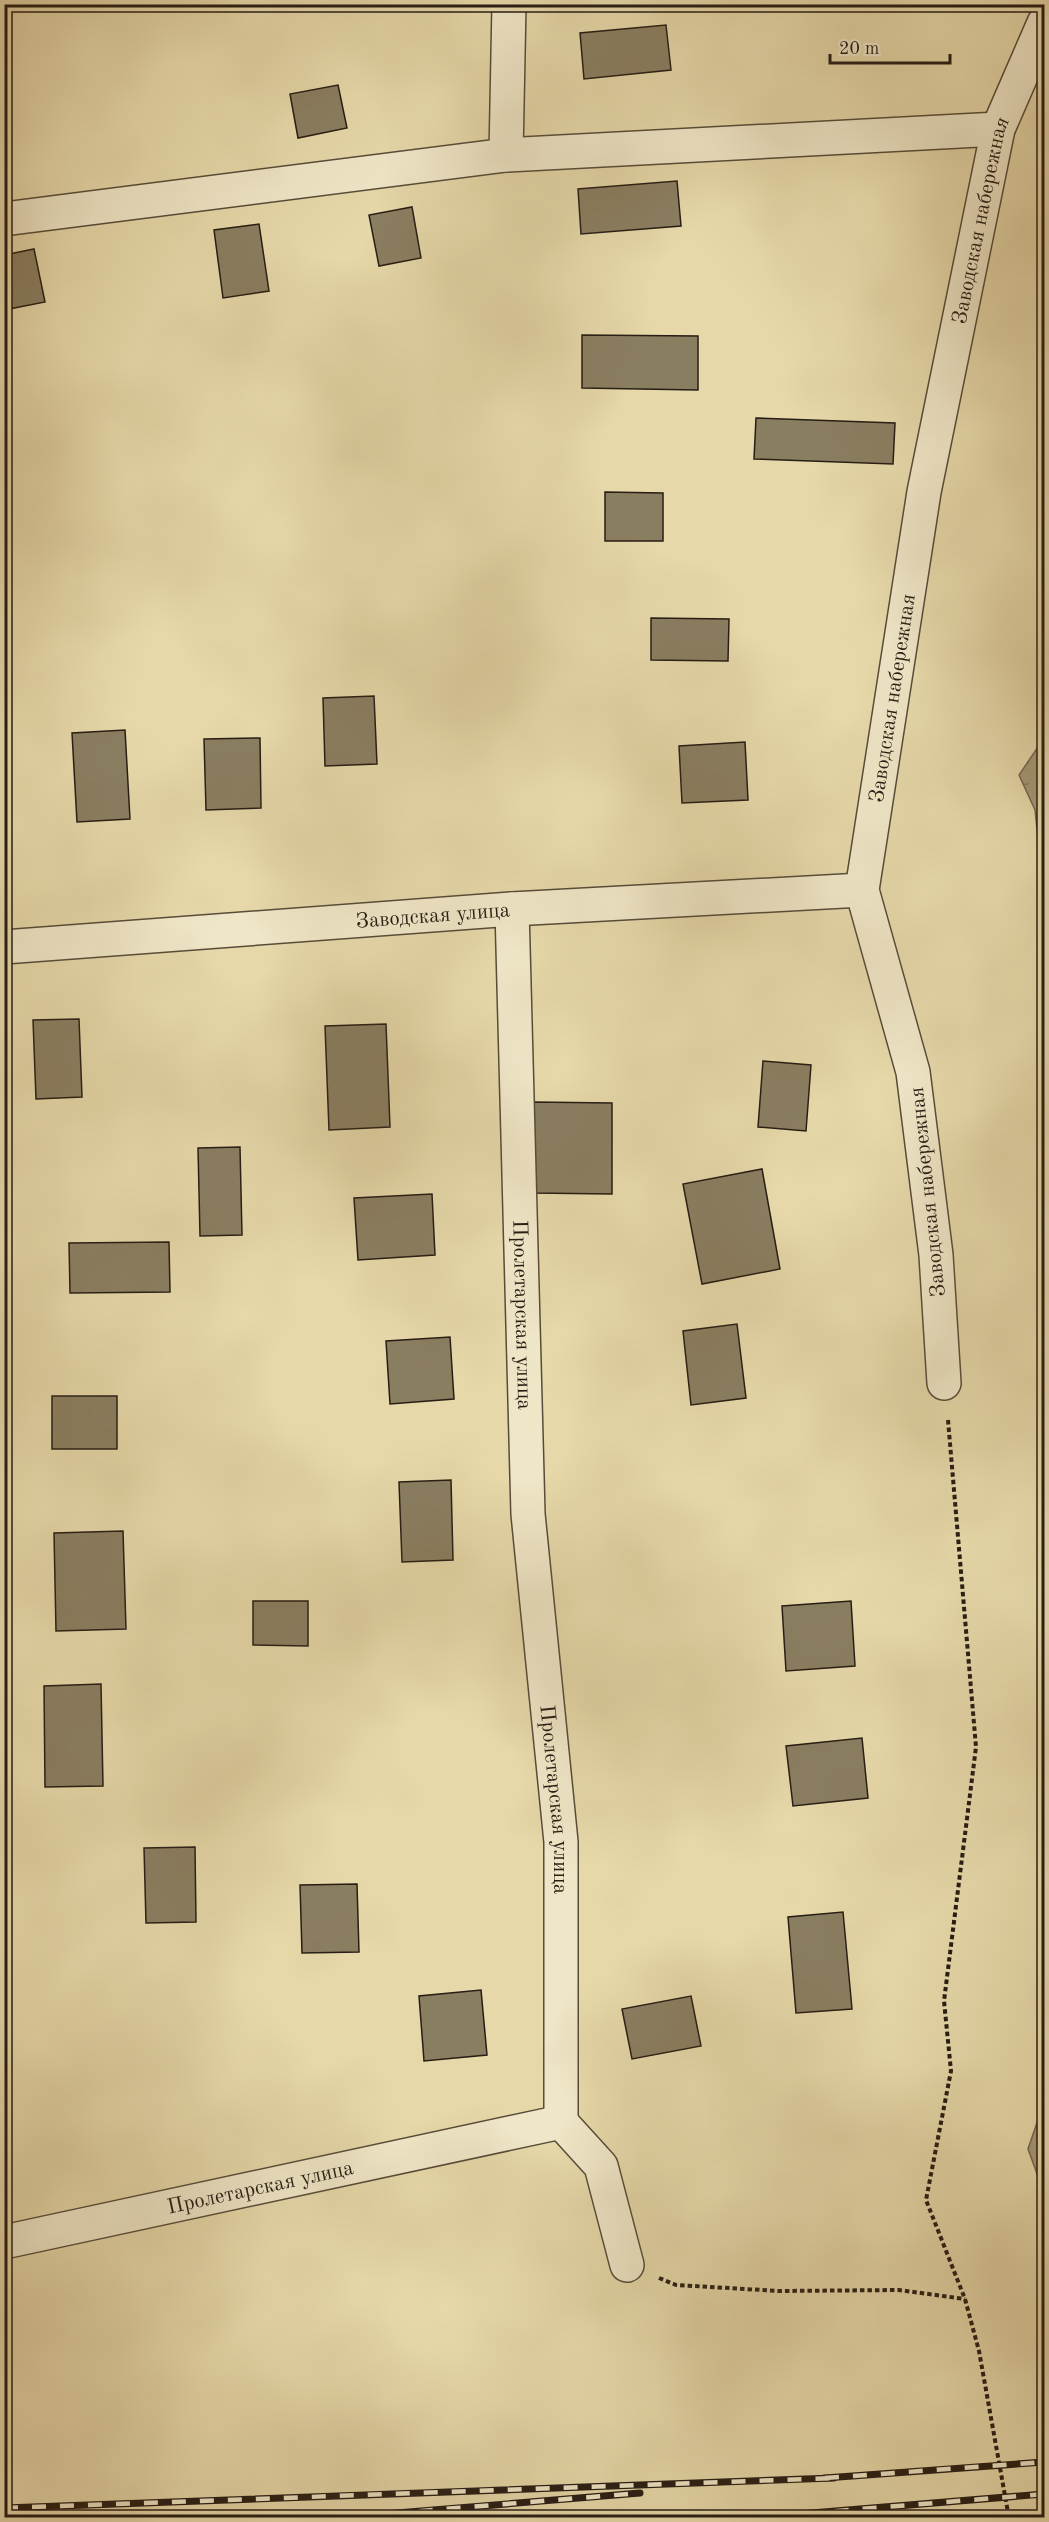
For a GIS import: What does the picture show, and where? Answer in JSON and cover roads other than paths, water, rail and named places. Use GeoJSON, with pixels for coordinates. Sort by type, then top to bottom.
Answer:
{"type":"FeatureCollection","features":[{"type":"Feature","properties":{"kind":"street"},"geometry":{"type":"LineString","coordinates":[[506,155],[509,4]]}},
{"type":"Feature","properties":{"kind":"street","name":"Заводская набережная"},"geometry":{"type":"LineString","coordinates":[[944,1383],[936,1255],[913,1072],[862,890],[924,492],[998,129],[1044,22]]}},
{"type":"Feature","properties":{"kind":"street"},"geometry":{"type":"LineString","coordinates":[[4,219],[506,155],[998,129]]}},
{"type":"Feature","properties":{"kind":"street","name":"Заводская улица"},"geometry":{"type":"LineString","coordinates":[[4,947],[512,909],[862,890]]}},
{"type":"Feature","properties":{"kind":"street","name":"Пролетарская улица"},"geometry":{"type":"LineString","coordinates":[[4,2242],[561,2122],[561,1842],[528,1514],[512,909]]}},
{"type":"Feature","properties":{"kind":"street"},"geometry":{"type":"LineString","coordinates":[[561,2122],[601,2166],[627,2265]]}},
{"type":"Feature","properties":{"kind":"water"},"geometry":{"type":"Polygon","coordinates":[[[1044,459],[1044,900],[1035,810],[1019,775],[1038,747],[1044,459]]]}},
{"type":"Feature","properties":{"kind":"water"},"geometry":{"type":"Polygon","coordinates":[[[1044,2102],[1044,2193],[1028,2149],[1044,2102]]]}},
{"type":"Feature","properties":{"kind":"railway"},"geometry":{"type":"LineString","coordinates":[[825,2478],[1044,2462]]}},
{"type":"Feature","properties":{"kind":"railway"},"geometry":{"type":"LineString","coordinates":[[4,2508],[834,2478]]}},
{"type":"Feature","properties":{"kind":"railway"},"geometry":{"type":"LineString","coordinates":[[335,2518],[640,2493]]}},
{"type":"Feature","properties":{"kind":"railway"},"geometry":{"type":"LineString","coordinates":[[751,2518],[1044,2494]]}}]}
